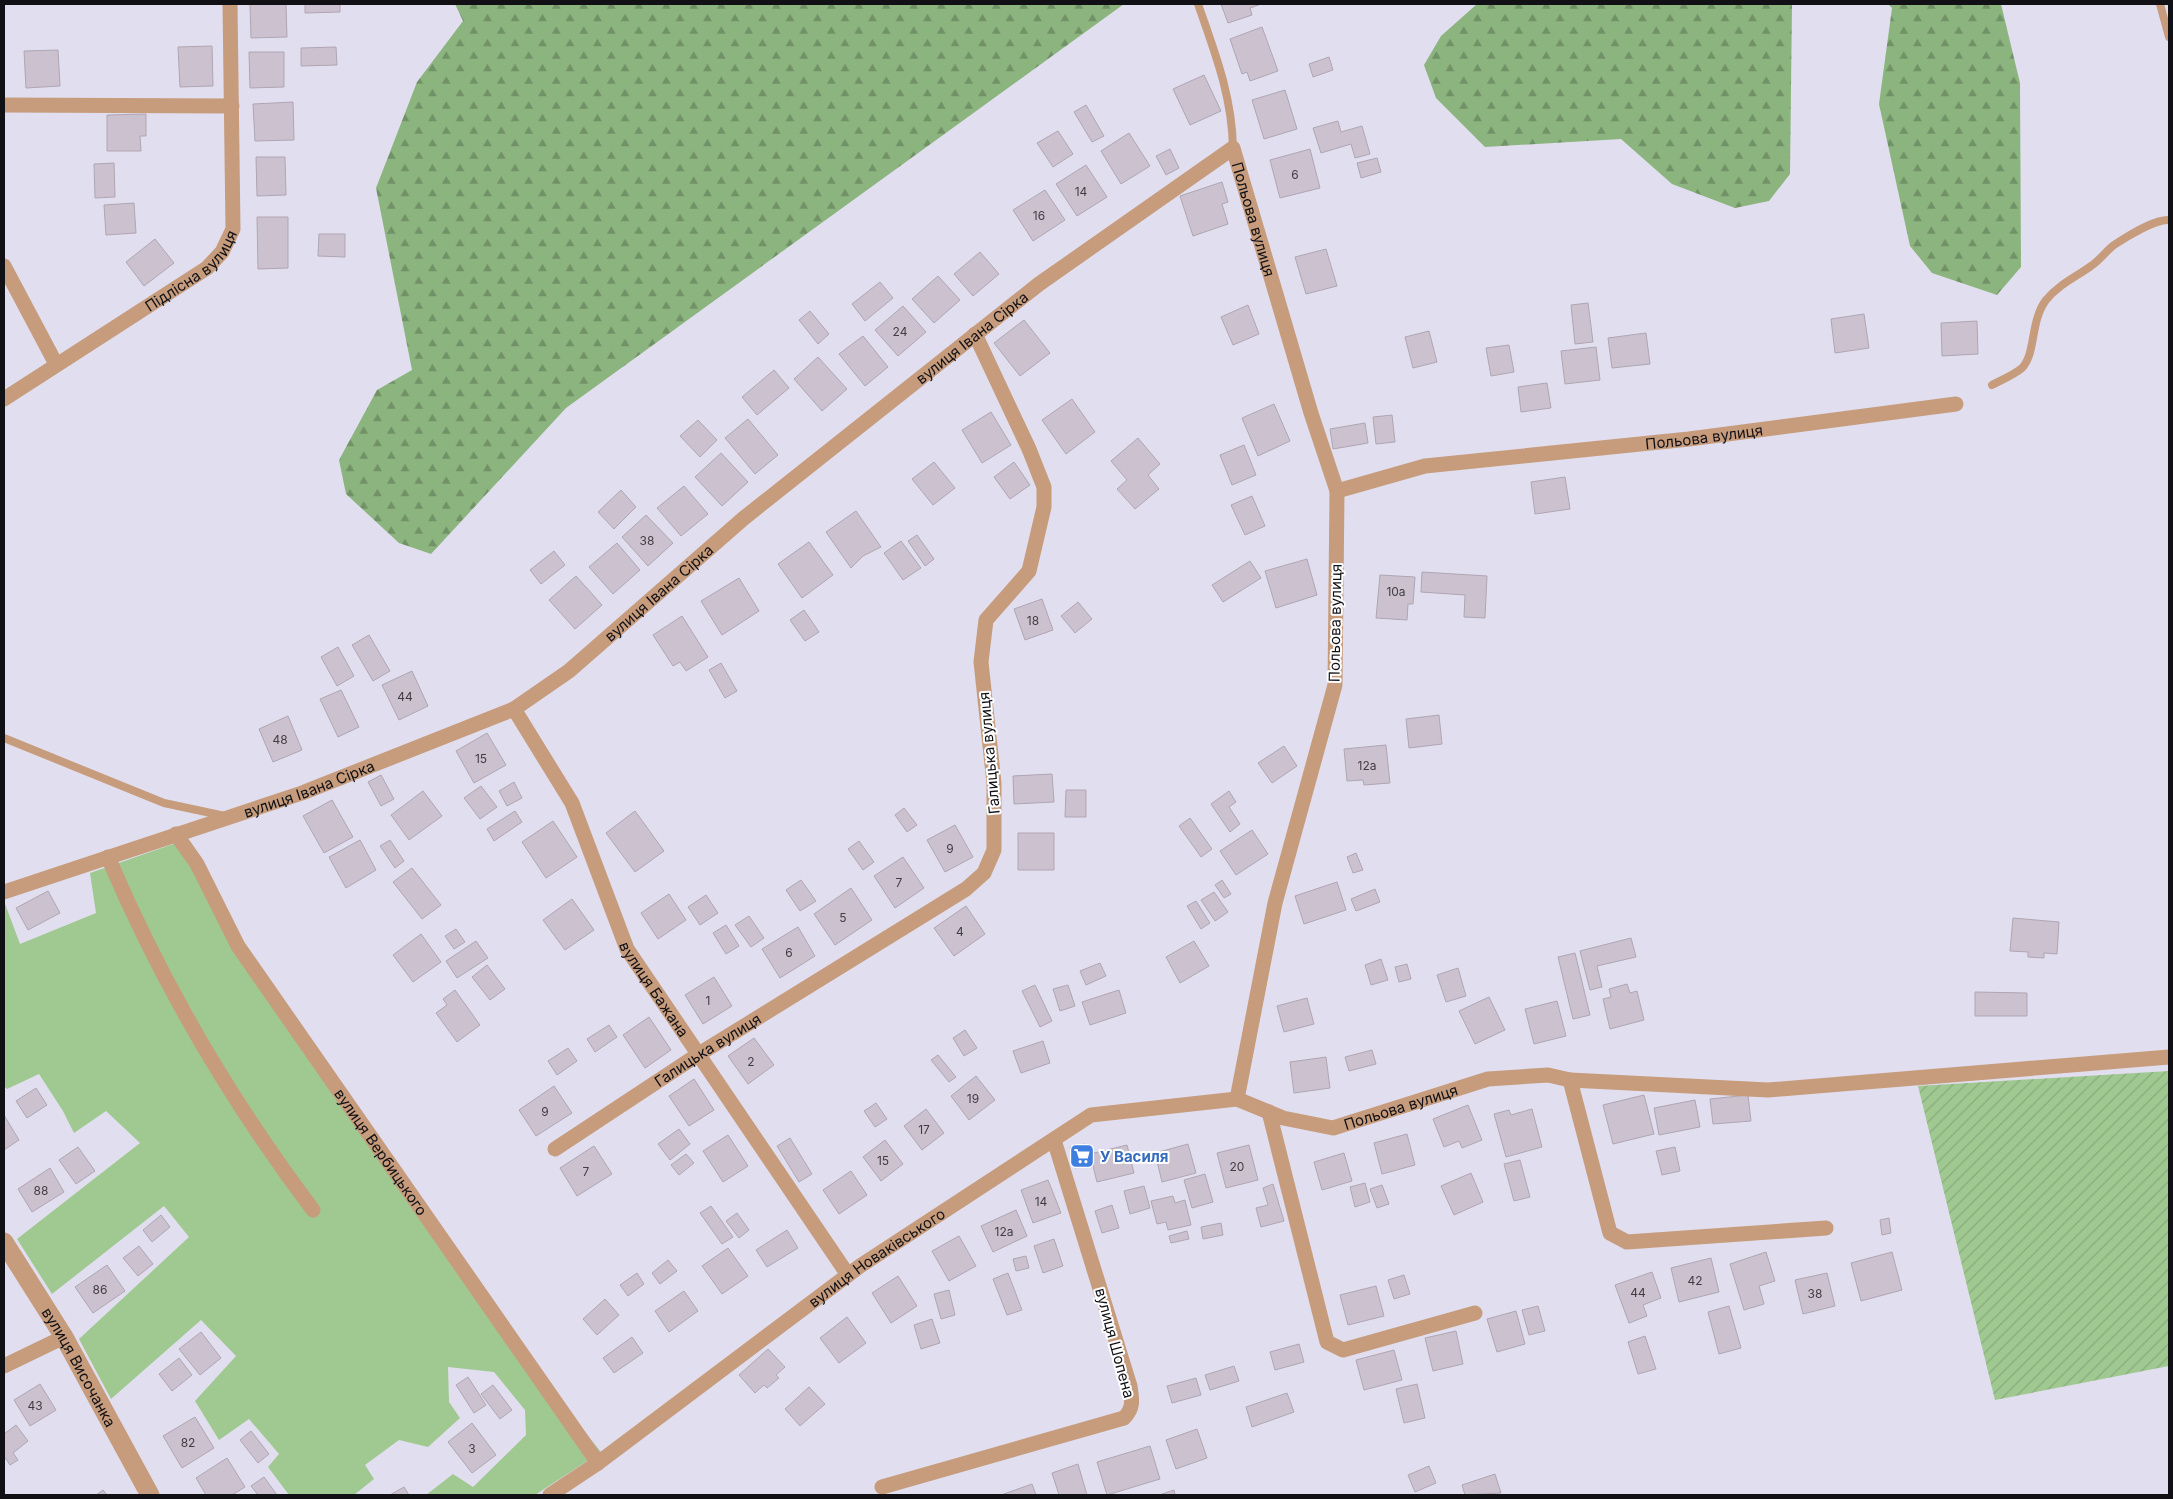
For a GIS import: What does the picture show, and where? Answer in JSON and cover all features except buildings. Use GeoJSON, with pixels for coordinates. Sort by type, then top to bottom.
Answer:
{"type":"FeatureCollection","features":[{"type":"Feature","properties":{"kind":"street","name":"Підлісна вулиця"},"geometry":{"type":"LineString","coordinates":[[4,398],[207,268],[222,252],[233,229],[230,4]]}},
{"type":"Feature","properties":{"kind":"street"},"geometry":{"type":"LineString","coordinates":[[4,105],[232,106]]}},
{"type":"Feature","properties":{"kind":"street","name":"вулиця Івана Сірка"},"geometry":{"type":"LineString","coordinates":[[4,892],[302,794],[514,708],[568,671],[744,518],[1039,284],[1233,148]]}},
{"type":"Feature","properties":{"kind":"street","name":"Польова вулиця"},"geometry":{"type":"LineString","coordinates":[[1233,148],[1311,413],[1337,491],[1335,685],[1274,903],[1237,1099],[1283,1118],[1333,1128],[1488,1079],[1548,1075],[1570,1080],[1768,1090],[1968,1072],[2169,1057]]}},
{"type":"Feature","properties":{"kind":"street"},"geometry":{"type":"LineString","coordinates":[[4,266],[56,364]]}},
{"type":"Feature","properties":{"kind":"street","name":"Галицька вулиця"},"geometry":{"type":"LineString","coordinates":[[555,1149],[699,1054],[966,889],[984,873],[994,850],[994,783],[980,662],[982,639],[986,620],[1029,571],[1044,507],[1044,487],[1029,449],[976,334]]}},
{"type":"Feature","properties":{"kind":"street","name":"Польова вулиця"},"geometry":{"type":"LineString","coordinates":[[1337,491],[1425,466],[1689,438],[1956,404]]}},
{"type":"Feature","properties":{"kind":"street","name":"вулиця Бажана"},"geometry":{"type":"LineString","coordinates":[[514,708],[572,803],[627,949],[848,1275]]}},
{"type":"Feature","properties":{"kind":"street","name":"вулиця Вербицького"},"geometry":{"type":"LineString","coordinates":[[176,834],[197,864],[238,946],[598,1463]]}},
{"type":"Feature","properties":{"kind":"street"},"geometry":{"type":"LineString","coordinates":[[108,857],[148,947],[197,1039],[252,1126],[313,1210]]}},
{"type":"Feature","properties":{"kind":"street"},"geometry":{"type":"LineString","coordinates":[[1570,1080],[1610,1233],[1627,1242],[1826,1228]]}},
{"type":"Feature","properties":{"kind":"street","name":"вулиця Новаківського"},"geometry":{"type":"LineString","coordinates":[[550,1495],[598,1463],[848,1275],[1091,1115],[1237,1099]]}},
{"type":"Feature","properties":{"kind":"street"},"geometry":{"type":"LineString","coordinates":[[1269,1112],[1327,1342],[1343,1350],[1475,1313]]}},
{"type":"Feature","properties":{"kind":"street","name":"вулиця Шопена"},"geometry":{"type":"LineString","coordinates":[[882,1487],[1124,1418],[1130,1412],[1132,1402],[1130,1386],[1054,1140]]}},
{"type":"Feature","properties":{"kind":"street","name":"вулиця Височанка"},"geometry":{"type":"LineString","coordinates":[[4,1242],[64,1336],[150,1495]]}},
{"type":"Feature","properties":{"kind":"street"},"geometry":{"type":"LineString","coordinates":[[4,1366],[64,1336]]}},
{"type":"Feature","properties":{"kind":"lane"},"geometry":{"type":"LineString","coordinates":[[1198,4],[1227,90],[1233,124],[1233,148]]}},
{"type":"Feature","properties":{"kind":"lane"},"geometry":{"type":"LineString","coordinates":[[2160,4],[2169,37]]}},
{"type":"Feature","properties":{"kind":"lane"},"geometry":{"type":"LineString","coordinates":[[1992,385],[2023,367],[2030,349],[2034,324],[2039,312],[2046,300],[2062,285],[2091,266],[2114,245],[2143,228],[2169,220]]}},
{"type":"Feature","properties":{"kind":"lane"},"geometry":{"type":"LineString","coordinates":[[4,738],[164,803],[229,817]]}},
{"type":"Feature","properties":{"kind":"green space"},"geometry":{"type":"Polygon","coordinates":[[[455,4],[1124,4],[566,408],[431,554],[399,543],[346,494],[339,460],[377,390],[412,370],[376,188],[417,82],[463,21],[455,4]]]}},
{"type":"Feature","properties":{"kind":"green space"},"geometry":{"type":"Polygon","coordinates":[[[1477,4],[1792,4],[1790,174],[1769,201],[1735,208],[1672,184],[1621,139],[1485,147],[1436,98],[1424,65],[1441,36],[1477,4]]]}},
{"type":"Feature","properties":{"kind":"green space"},"geometry":{"type":"Polygon","coordinates":[[[1888,4],[2001,4],[2020,83],[2021,267],[1997,295],[1932,273],[1910,246],[1879,104],[1892,8],[1888,4]]]}},
{"type":"Feature","properties":{"kind":"green space"},"geometry":{"type":"Polygon","coordinates":[[[176,843],[520,1352],[601,1452],[535,1495],[426,1495],[453,1474],[473,1487],[526,1435],[525,1410],[494,1372],[448,1367],[449,1402],[460,1418],[428,1447],[399,1440],[365,1465],[374,1479],[354,1495],[289,1495],[268,1467],[279,1454],[249,1419],[219,1440],[195,1401],[236,1356],[201,1320],[111,1399],[79,1339],[189,1237],[164,1206],[52,1294],[17,1239],[140,1143],[106,1111],[74,1133],[63,1111],[39,1074],[7,1089],[4,1086],[4,901],[20,944],[96,913],[90,873],[176,843]]]}},
{"type":"Feature","properties":{"kind":"green space"},"geometry":{"type":"Polygon","coordinates":[[[2169,1071],[2169,1366],[1995,1400],[1918,1086],[2169,1071]]]}},
{"type":"Feature","properties":{"kind":"place","name":"У Василя"},"geometry":{"type":"Point","coordinates":[1082,1156]}}]}
